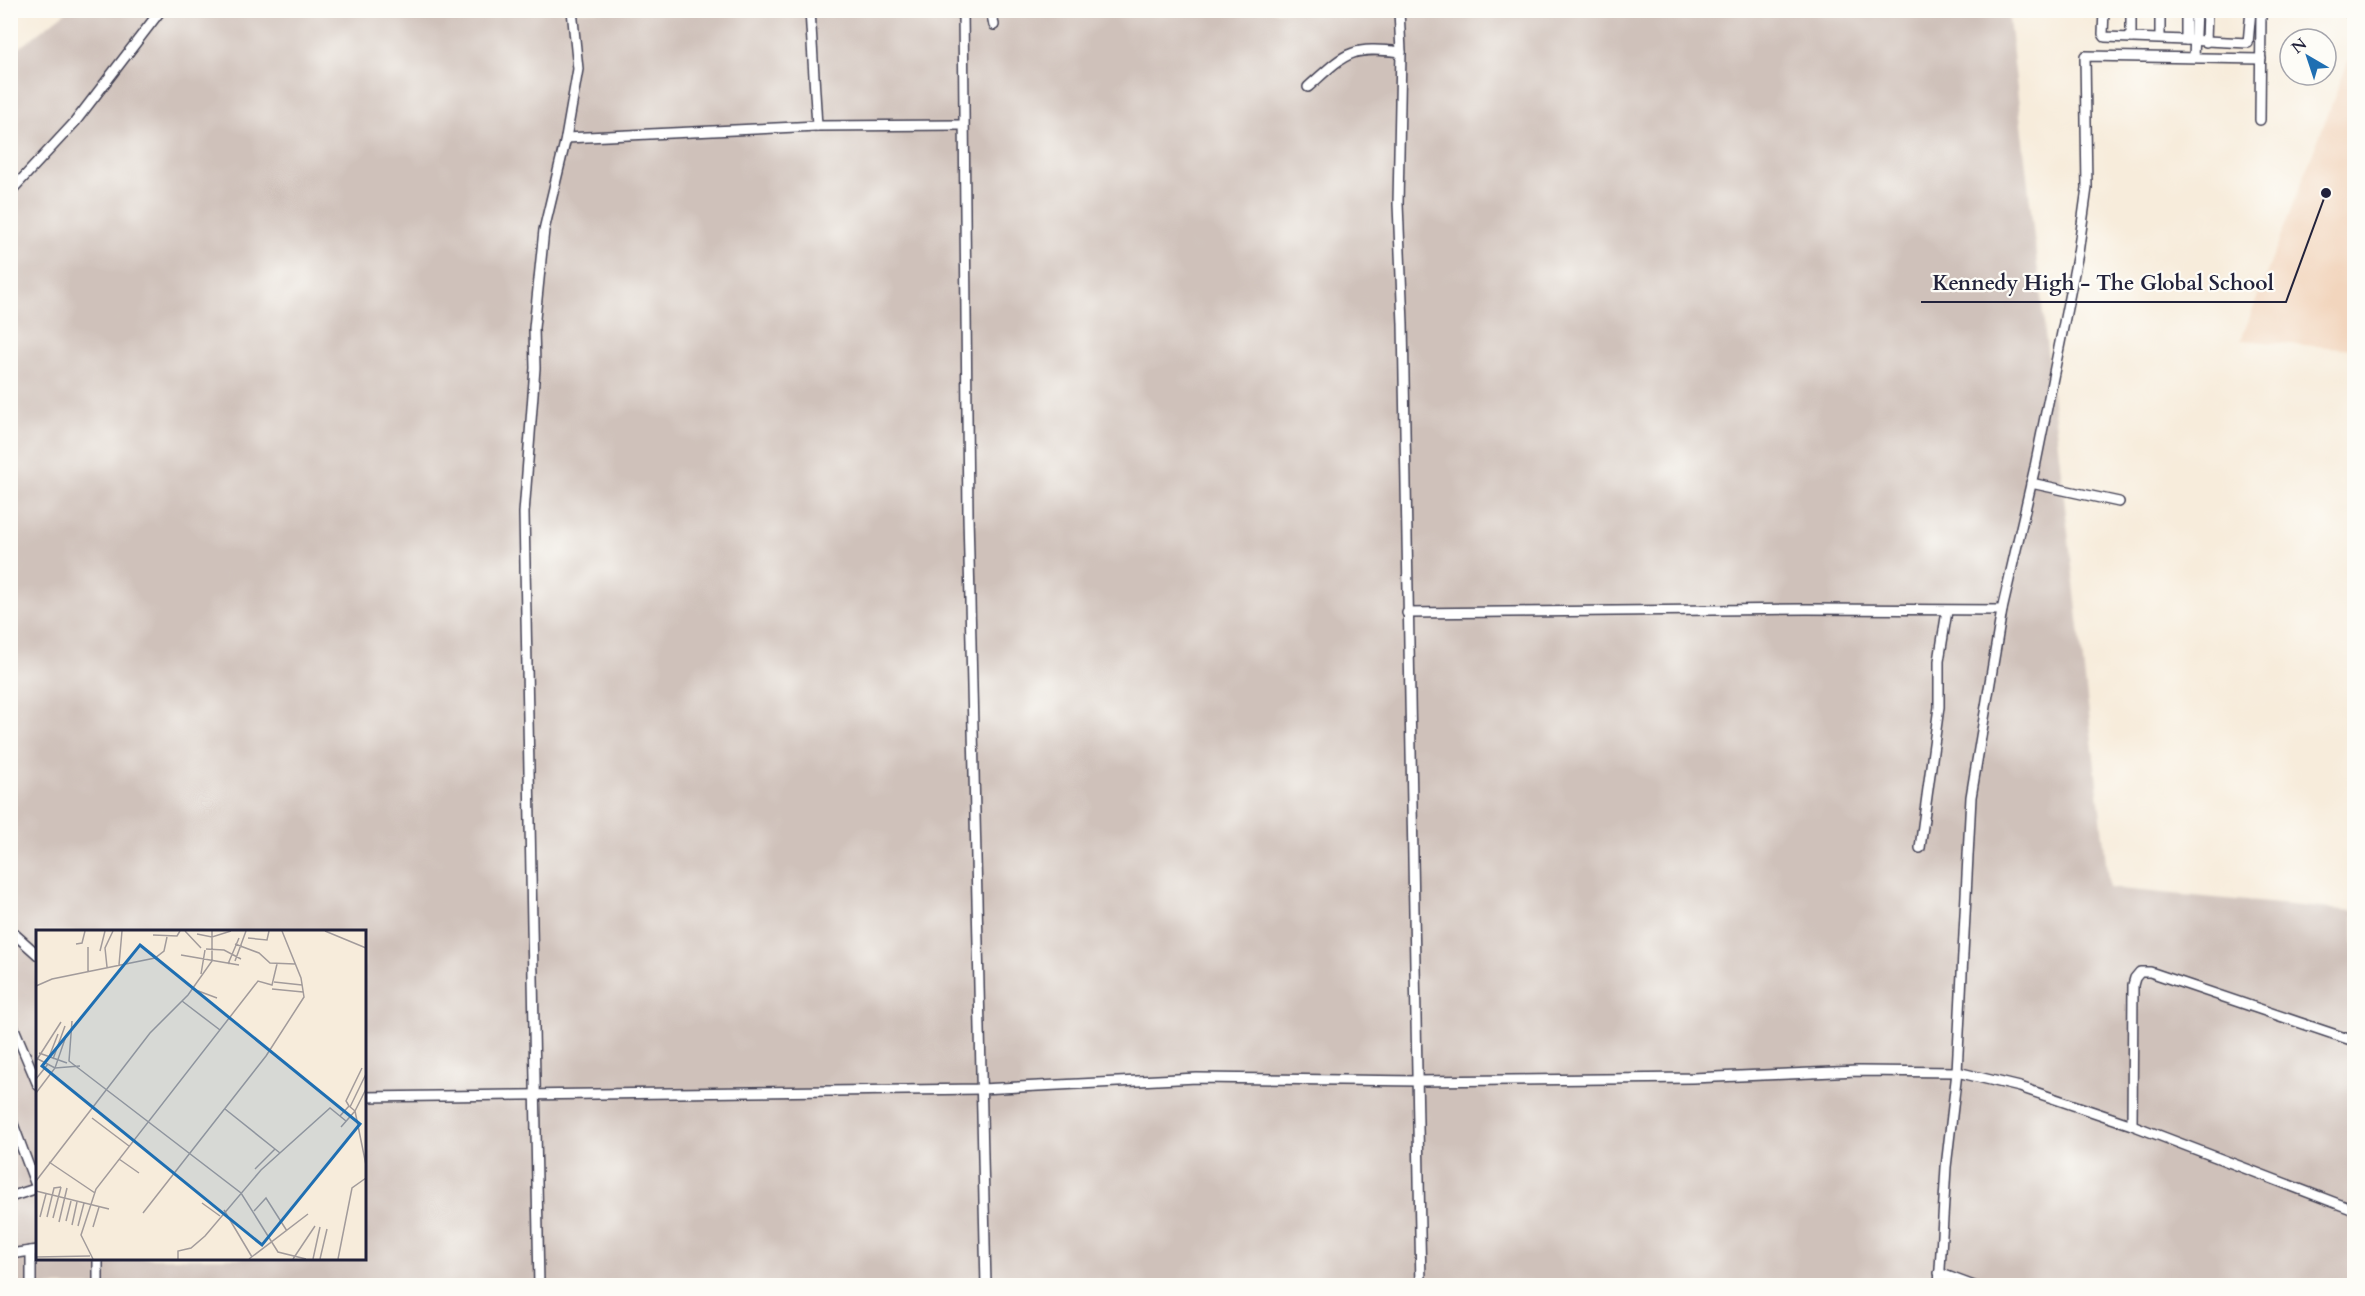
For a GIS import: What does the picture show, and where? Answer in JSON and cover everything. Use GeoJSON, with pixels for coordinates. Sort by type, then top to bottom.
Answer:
{"type":"FeatureCollection","features":[{"type":"Feature","properties":{"kind":"street"},"geometry":{"type":"LineString","coordinates":[[10,192],[75,122],[161,10]]}},
{"type":"Feature","properties":{"kind":"street"},"geometry":{"type":"LineString","coordinates":[[539,1286],[524,513],[535,368],[534,328],[543,240],[566,138],[578,69],[572,10]]}},
{"type":"Feature","properties":{"kind":"street"},"geometry":{"type":"LineString","coordinates":[[810,10],[818,126]]}},
{"type":"Feature","properties":{"kind":"street"},"geometry":{"type":"LineString","coordinates":[[963,10],[968,526],[986,1286]]}},
{"type":"Feature","properties":{"kind":"street"},"geometry":{"type":"LineString","coordinates":[[991,10],[994,25]]}},
{"type":"Feature","properties":{"kind":"street"},"geometry":{"type":"LineString","coordinates":[[1399,10],[1401,52],[1398,204],[1421,1286]]}},
{"type":"Feature","properties":{"kind":"street"},"geometry":{"type":"LineString","coordinates":[[2104,10],[2103,34],[2105,37],[2248,43],[2251,10]]}},
{"type":"Feature","properties":{"kind":"street"},"geometry":{"type":"LineString","coordinates":[[2131,10],[2131,38]]}},
{"type":"Feature","properties":{"kind":"street"},"geometry":{"type":"LineString","coordinates":[[2160,10],[2160,39]]}},
{"type":"Feature","properties":{"kind":"street"},"geometry":{"type":"LineString","coordinates":[[2186,10],[2194,57]]}},
{"type":"Feature","properties":{"kind":"street"},"geometry":{"type":"LineString","coordinates":[[2191,41],[2196,10]]}},
{"type":"Feature","properties":{"kind":"street"},"geometry":{"type":"LineString","coordinates":[[2206,42],[2207,10]]}},
{"type":"Feature","properties":{"kind":"street"},"geometry":{"type":"LineString","coordinates":[[2260,120],[2261,10]]}},
{"type":"Feature","properties":{"kind":"street"},"geometry":{"type":"LineString","coordinates":[[2346,10],[2355,17]]}},
{"type":"Feature","properties":{"kind":"street"},"geometry":{"type":"LineString","coordinates":[[1308,87],[1339,60],[1353,52],[1370,48],[1401,52]]}},
{"type":"Feature","properties":{"kind":"street"},"geometry":{"type":"LineString","coordinates":[[1939,1286],[1946,1167],[1957,1072],[1968,819],[2002,610],[2067,310],[2087,188],[2085,56],[2261,59]]}},
{"type":"Feature","properties":{"kind":"street"},"geometry":{"type":"LineString","coordinates":[[566,138],[818,126],[963,125]]}},
{"type":"Feature","properties":{"kind":"street"},"geometry":{"type":"LineString","coordinates":[[2031,483],[2119,502]]}},
{"type":"Feature","properties":{"kind":"street"},"geometry":{"type":"LineString","coordinates":[[1407,613],[1807,609],[2002,610]]}},
{"type":"Feature","properties":{"kind":"street"},"geometry":{"type":"LineString","coordinates":[[1920,848],[1939,707],[1939,661],[1947,611]]}},
{"type":"Feature","properties":{"kind":"street"},"geometry":{"type":"LineString","coordinates":[[10,930],[36,953]]}},
{"type":"Feature","properties":{"kind":"street"},"geometry":{"type":"LineString","coordinates":[[2132,1125],[2133,985],[2134,978],[2140,972],[2150,972],[2355,1041]]}},
{"type":"Feature","properties":{"kind":"street"},"geometry":{"type":"LineString","coordinates":[[10,1019],[36,1080]]}},
{"type":"Feature","properties":{"kind":"street"},"geometry":{"type":"LineString","coordinates":[[366,1097],[981,1089],[1197,1078],[1418,1081],[1692,1078],[1857,1071],[1957,1072],[2020,1087],[2132,1125],[2355,1210]]}},
{"type":"Feature","properties":{"kind":"street"},"geometry":{"type":"LineString","coordinates":[[10,1116],[36,1185]]}},
{"type":"Feature","properties":{"kind":"street"},"geometry":{"type":"LineString","coordinates":[[10,1197],[36,1188]]}},
{"type":"Feature","properties":{"kind":"street"},"geometry":{"type":"LineString","coordinates":[[10,1254],[34,1250],[31,1286]]}},
{"type":"Feature","properties":{"kind":"street"},"geometry":{"type":"LineString","coordinates":[[98,1260],[99,1286]]}},
{"type":"Feature","properties":{"kind":"street"},"geometry":{"type":"LineString","coordinates":[[1940,1273],[1974,1286]]}},
{"type":"Feature","properties":{"kind":"shaded area"},"geometry":{"type":"Polygon","coordinates":[[[67,11],[2008,11],[2109,888],[2354,911],[2354,1285],[11,1286],[10,55],[67,11]]]}},
{"type":"Feature","properties":{"kind":"shaded area"},"geometry":{"type":"Polygon","coordinates":[[[2354,46],[2354,349],[2241,340],[2354,46]]]}},
{"type":"Feature","properties":{"kind":"place","name":"Kennedy High - The Global School"},"geometry":{"type":"Point","coordinates":[2326,193]}}]}
